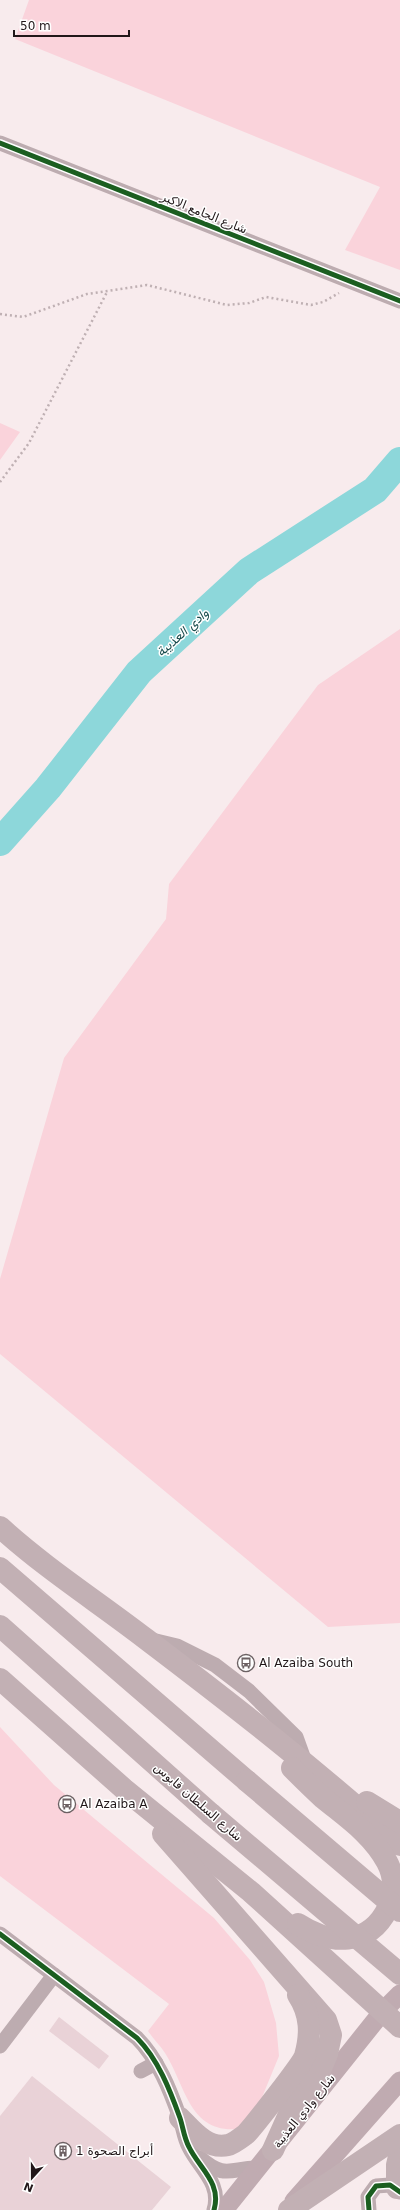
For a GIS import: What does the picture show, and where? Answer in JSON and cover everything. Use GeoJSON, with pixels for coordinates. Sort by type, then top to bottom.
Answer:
{"type":"FeatureCollection","features":[{"type":"Feature","properties":{"kind":"highway"},"geometry":{"type":"LineString","coordinates":[[0,1527],[21,1546],[146,1639],[305,1762],[400,1844]]}},
{"type":"Feature","properties":{"kind":"highway"},"geometry":{"type":"LineString","coordinates":[[0,1568],[400,1911]]}},
{"type":"Feature","properties":{"kind":"highway","name":"شارع السلطان قابوس"},"geometry":{"type":"LineString","coordinates":[[0,1626],[211,1814],[400,1974]]}},
{"type":"Feature","properties":{"kind":"highway"},"geometry":{"type":"LineString","coordinates":[[0,1679],[124,1789],[251,1892],[400,2027]]}},
{"type":"Feature","properties":{"kind":"highway"},"geometry":{"type":"LineString","coordinates":[[0,1683],[22,1699]]}},
{"type":"Feature","properties":{"kind":"highway"},"geometry":{"type":"LineString","coordinates":[[243,1714],[269,1746],[322,1797],[356,1824],[378,1847],[394,1878],[390,1902],[382,1920],[370,1932],[358,1937],[343,1939],[330,1938],[314,1934],[251,1892]]}},
{"type":"Feature","properties":{"kind":"highway"},"geometry":{"type":"LineString","coordinates":[[332,1784],[400,1822]]}},
{"type":"Feature","properties":{"kind":"highway"},"geometry":{"type":"LineString","coordinates":[[124,1789],[324,2015],[331,2035],[327,2054],[321,2068],[290,2112],[273,2150]]}},
{"type":"Feature","properties":{"kind":"highway"},"geometry":{"type":"LineString","coordinates":[[180,2118],[197,2136],[213,2145],[228,2145],[246,2134],[305,2058],[311,2028],[303,2002],[281,1966]]}},
{"type":"Feature","properties":{"kind":"highway"},"geometry":{"type":"LineString","coordinates":[[289,2210],[343,2176],[400,2135]]}},
{"type":"Feature","properties":{"kind":"highway"},"geometry":{"type":"LineString","coordinates":[[398,2190],[397,2165],[400,2152]]}},
{"type":"Feature","properties":{"kind":"main road","name":"شارع وادي العذيبة"},"geometry":{"type":"LineString","coordinates":[[224,2210],[400,1994]]}},
{"type":"Feature","properties":{"kind":"main road"},"geometry":{"type":"LineString","coordinates":[[286,2210],[400,2081]]}},
{"type":"Feature","properties":{"kind":"street","name":"شارع الجامع الاكبر"},"geometry":{"type":"LineString","coordinates":[[0,143],[400,301]]}},
{"type":"Feature","properties":{"kind":"street"},"geometry":{"type":"LineString","coordinates":[[146,1639],[177,1646],[215,1665],[250,1691],[296,1737],[305,1762]]}},
{"type":"Feature","properties":{"kind":"street"},"geometry":{"type":"LineString","coordinates":[[0,1934],[137,2038],[147,2049],[156,2063],[180,2118],[189,2147],[212,2181],[215,2192],[214,2210]]}},
{"type":"Feature","properties":{"kind":"street"},"geometry":{"type":"LineString","coordinates":[[0,2046],[54,1975]]}},
{"type":"Feature","properties":{"kind":"street"},"geometry":{"type":"LineString","coordinates":[[141,2071],[156,2063]]}},
{"type":"Feature","properties":{"kind":"street"},"geometry":{"type":"LineString","coordinates":[[189,2147],[207,2164],[220,2171],[235,2172],[248,2168],[258,2168]]}},
{"type":"Feature","properties":{"kind":"street"},"geometry":{"type":"LineString","coordinates":[[367,2208],[369,2194],[376,2186],[387,2184],[398,2190]]}},
{"type":"Feature","properties":{"kind":"path"},"geometry":{"type":"LineString","coordinates":[[0,314],[23,317],[87,294],[146,285],[227,305],[250,303],[266,297],[311,305],[323,302],[354,283]]}},
{"type":"Feature","properties":{"kind":"path"},"geometry":{"type":"LineString","coordinates":[[0,482],[29,443],[107,292]]}},
{"type":"Feature","properties":{"kind":"shaded area"},"geometry":{"type":"Polygon","coordinates":[[[29,0],[400,0],[400,270],[345,250],[380,187],[15,39],[29,0]]]}},
{"type":"Feature","properties":{"kind":"shaded area"},"geometry":{"type":"Polygon","coordinates":[[[0,423],[20,432],[0,460],[0,423]]]}},
{"type":"Feature","properties":{"kind":"shaded area"},"geometry":{"type":"Polygon","coordinates":[[[400,629],[400,1623],[328,1627],[0,1354],[0,1279],[64,1058],[166,919],[169,884],[318,685],[400,629]]]}},
{"type":"Feature","properties":{"kind":"shaded area"},"geometry":{"type":"Polygon","coordinates":[[[0,1727],[54,1785],[214,1918],[250,1960],[264,1982],[276,2023],[279,2056],[258,2107],[239,2129],[222,2129],[209,2124],[199,2116],[184,2093],[165,2053],[148,2031],[169,2004],[0,1876],[0,1727]]]}},
{"type":"Feature","properties":{"kind":"building"},"geometry":{"type":"Polygon","coordinates":[[[59,2017],[109,2056],[99,2069],[49,2031],[59,2017]]]}},
{"type":"Feature","properties":{"kind":"building","name":"أبراج الصحوة 1"},"geometry":{"type":"Polygon","coordinates":[[[32,2076],[171,2187],[152,2210],[0,2210],[0,2116],[32,2076]]]}},
{"type":"Feature","properties":{"kind":"waterway","name":"وادي العذيبة"},"geometry":{"type":"LineString","coordinates":[[0,842],[48,788],[139,672],[249,571],[375,490],[400,461]]}},
{"type":"Feature","properties":{"kind":"cycle path"},"geometry":{"type":"LineString","coordinates":[[0,143],[400,301]]}},
{"type":"Feature","properties":{"kind":"cycle path"},"geometry":{"type":"LineString","coordinates":[[0,1934],[137,2038],[151,2055],[168,2086],[180,2118],[187,2144],[212,2184],[216,2200],[214,2210]]}},
{"type":"Feature","properties":{"kind":"cycle path"},"geometry":{"type":"LineString","coordinates":[[369,2210],[368,2197],[376,2186],[390,2185],[400,2192]]}},
{"type":"Feature","properties":{"kind":"place","name":"Al Azaiba South"},"geometry":{"type":"Point","coordinates":[246,1663]}},
{"type":"Feature","properties":{"kind":"place","name":"Al Azaiba A"},"geometry":{"type":"Point","coordinates":[67,1804]}},
{"type":"Feature","properties":{"kind":"place","name":"أبراج الصحوة 1"},"geometry":{"type":"Point","coordinates":[63,2151]}}]}
